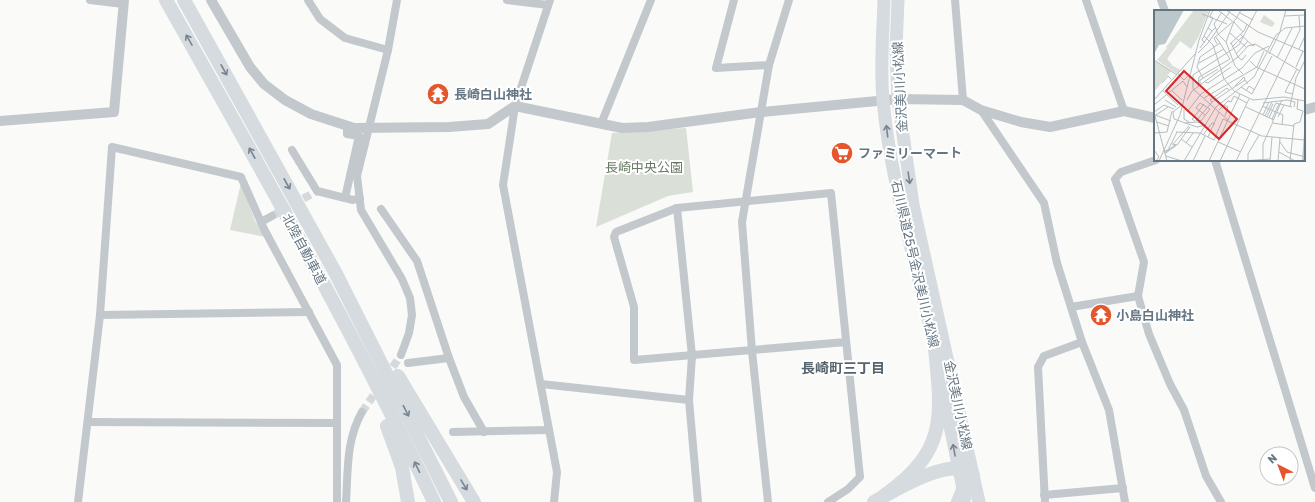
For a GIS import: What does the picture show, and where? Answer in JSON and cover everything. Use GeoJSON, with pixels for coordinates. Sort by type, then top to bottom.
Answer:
{"type":"FeatureCollection","features":[{"type":"Feature","properties":{"kind":"highway","name":"北陸自動車道"},"geometry":{"type":"LineString","coordinates":[[166,0],[263,173],[379,392],[434,502]]}},
{"type":"Feature","properties":{"kind":"highway","name":"北陸自動車道"},"geometry":{"type":"LineString","coordinates":[[184,0],[335,272],[451,502]]}},
{"type":"Feature","properties":{"kind":"highway"},"geometry":{"type":"LineString","coordinates":[[263,173],[283,218],[370,386],[400,460],[408,502]]}},
{"type":"Feature","properties":{"kind":"highway"},"geometry":{"type":"LineString","coordinates":[[335,272],[474,502]]}},
{"type":"Feature","properties":{"kind":"highway"},"geometry":{"type":"LineString","coordinates":[[880,499],[917,468],[931,447],[935,437],[940,410],[935,349]]}},
{"type":"Feature","properties":{"kind":"highway"},"geometry":{"type":"LineString","coordinates":[[880,499],[934,474],[958,469],[973,475],[962,498]]}},
{"type":"Feature","properties":{"kind":"main road","name":"石川県道25号金沢美川小松線"},"geometry":{"type":"LineString","coordinates":[[884,0],[882,53],[883,99],[888,137],[903,216],[935,349],[958,469],[962,498]]}},
{"type":"Feature","properties":{"kind":"main road","name":"金沢美川小松線"},"geometry":{"type":"LineString","coordinates":[[898,0],[896,49],[898,99],[913,205],[979,502]]}},
{"type":"Feature","properties":{"kind":"street"},"geometry":{"type":"LineString","coordinates":[[0,121],[114,112],[123,2],[90,0]]}},
{"type":"Feature","properties":{"kind":"street"},"geometry":{"type":"LineString","coordinates":[[211,0],[250,67],[264,84],[285,100],[311,114],[354,128],[368,126],[449,127],[488,124],[515,106],[622,128],[648,128],[761,112],[883,99],[963,100],[981,110],[1020,122],[1050,128],[1124,111],[1154,118]]}},
{"type":"Feature","properties":{"kind":"street"},"geometry":{"type":"LineString","coordinates":[[308,0],[320,19],[345,38],[388,50]]}},
{"type":"Feature","properties":{"kind":"street"},"geometry":{"type":"LineString","coordinates":[[397,0],[388,50],[368,126],[358,176],[361,210],[402,280],[410,298],[412,315],[409,333],[401,355]]}},
{"type":"Feature","properties":{"kind":"street"},"geometry":{"type":"LineString","coordinates":[[507,0],[549,2],[515,106],[504,185],[557,472],[554,502]]}},
{"type":"Feature","properties":{"kind":"street"},"geometry":{"type":"LineString","coordinates":[[601,124],[651,0]]}},
{"type":"Feature","properties":{"kind":"street"},"geometry":{"type":"LineString","coordinates":[[734,0],[716,68],[769,66]]}},
{"type":"Feature","properties":{"kind":"street"},"geometry":{"type":"LineString","coordinates":[[768,502],[752,351],[742,222],[769,66],[789,0]]}},
{"type":"Feature","properties":{"kind":"street"},"geometry":{"type":"LineString","coordinates":[[955,0],[963,100]]}},
{"type":"Feature","properties":{"kind":"street"},"geometry":{"type":"LineString","coordinates":[[1086,0],[1124,111]]}},
{"type":"Feature","properties":{"kind":"street"},"geometry":{"type":"LineString","coordinates":[[1161,0],[1165,10]]}},
{"type":"Feature","properties":{"kind":"street"},"geometry":{"type":"LineString","coordinates":[[1305,110],[1315,107]]}},
{"type":"Feature","properties":{"kind":"street"},"geometry":{"type":"LineString","coordinates":[[981,110],[1044,203],[1056,263],[1082,342],[1109,410],[1125,502]]}},
{"type":"Feature","properties":{"kind":"street"},"geometry":{"type":"LineString","coordinates":[[345,198],[359,136],[347,134],[347,125]]}},
{"type":"Feature","properties":{"kind":"street"},"geometry":{"type":"LineString","coordinates":[[78,502],[100,315],[112,147],[240,178],[261,222],[337,365],[337,502]]}},
{"type":"Feature","properties":{"kind":"street"},"geometry":{"type":"LineString","coordinates":[[292,150],[317,191],[353,200],[360,198]]}},
{"type":"Feature","properties":{"kind":"street"},"geometry":{"type":"LineString","coordinates":[[1154,161],[1121,172],[1115,179],[1144,262],[1138,296],[1149,334],[1170,384],[1184,410],[1206,476],[1221,502]]}},
{"type":"Feature","properties":{"kind":"street"},"geometry":{"type":"LineString","coordinates":[[1215,161],[1315,488]]}},
{"type":"Feature","properties":{"kind":"street"},"geometry":{"type":"LineString","coordinates":[[828,502],[848,489],[860,477],[831,193],[677,208],[616,232],[614,237],[634,307],[634,360],[846,342]]}},
{"type":"Feature","properties":{"kind":"street"},"geometry":{"type":"LineString","coordinates":[[677,208],[692,356],[689,400],[698,502]]}},
{"type":"Feature","properties":{"kind":"street"},"geometry":{"type":"LineString","coordinates":[[381,209],[417,261],[449,358],[464,397],[484,432]]}},
{"type":"Feature","properties":{"kind":"street"},"geometry":{"type":"LineString","coordinates":[[261,222],[272,216]]}},
{"type":"Feature","properties":{"kind":"street"},"geometry":{"type":"LineString","coordinates":[[1071,307],[1138,296]]}},
{"type":"Feature","properties":{"kind":"street"},"geometry":{"type":"LineString","coordinates":[[100,315],[309,312]]}},
{"type":"Feature","properties":{"kind":"street"},"geometry":{"type":"LineString","coordinates":[[1082,342],[1044,356],[1038,367],[1044,499],[1123,488]]}},
{"type":"Feature","properties":{"kind":"street"},"geometry":{"type":"LineString","coordinates":[[408,363],[449,358]]}},
{"type":"Feature","properties":{"kind":"street"},"geometry":{"type":"LineString","coordinates":[[541,384],[689,400]]}},
{"type":"Feature","properties":{"kind":"street"},"geometry":{"type":"LineString","coordinates":[[346,502],[349,449],[355,424],[362,412]]}},
{"type":"Feature","properties":{"kind":"street"},"geometry":{"type":"LineString","coordinates":[[88,422],[338,423]]}},
{"type":"Feature","properties":{"kind":"street"},"geometry":{"type":"LineString","coordinates":[[453,432],[550,430]]}},
{"type":"Feature","properties":{"kind":"green space","name":"長崎中央公園"},"geometry":{"type":"Polygon","coordinates":[[[686,128],[693,192],[668,196],[596,227],[612,133],[686,128]]]}},
{"type":"Feature","properties":{"kind":"green space"},"geometry":{"type":"Polygon","coordinates":[[[241,183],[255,221],[266,237],[230,230],[241,183]]]}},
{"type":"Feature","properties":{"kind":"tunnel"},"geometry":{"type":"LineString","coordinates":[[272,216],[317,191]]}},
{"type":"Feature","properties":{"kind":"tunnel"},"geometry":{"type":"LineString","coordinates":[[386,377],[401,355]]}},
{"type":"Feature","properties":{"kind":"tunnel"},"geometry":{"type":"LineString","coordinates":[[362,412],[380,386]]}},
{"type":"Feature","properties":{"kind":"place","name":"長崎白山神社"},"geometry":{"type":"Point","coordinates":[438,94]}},
{"type":"Feature","properties":{"kind":"place","name":"ファミリーマート"},"geometry":{"type":"Point","coordinates":[842,153]}},
{"type":"Feature","properties":{"kind":"place","name":"小島白山神社"},"geometry":{"type":"Point","coordinates":[1101,315]}},
{"type":"Feature","properties":{"kind":"district","name":"長崎町三丁目"},"geometry":{"type":"Point","coordinates":[843,368]}}]}
